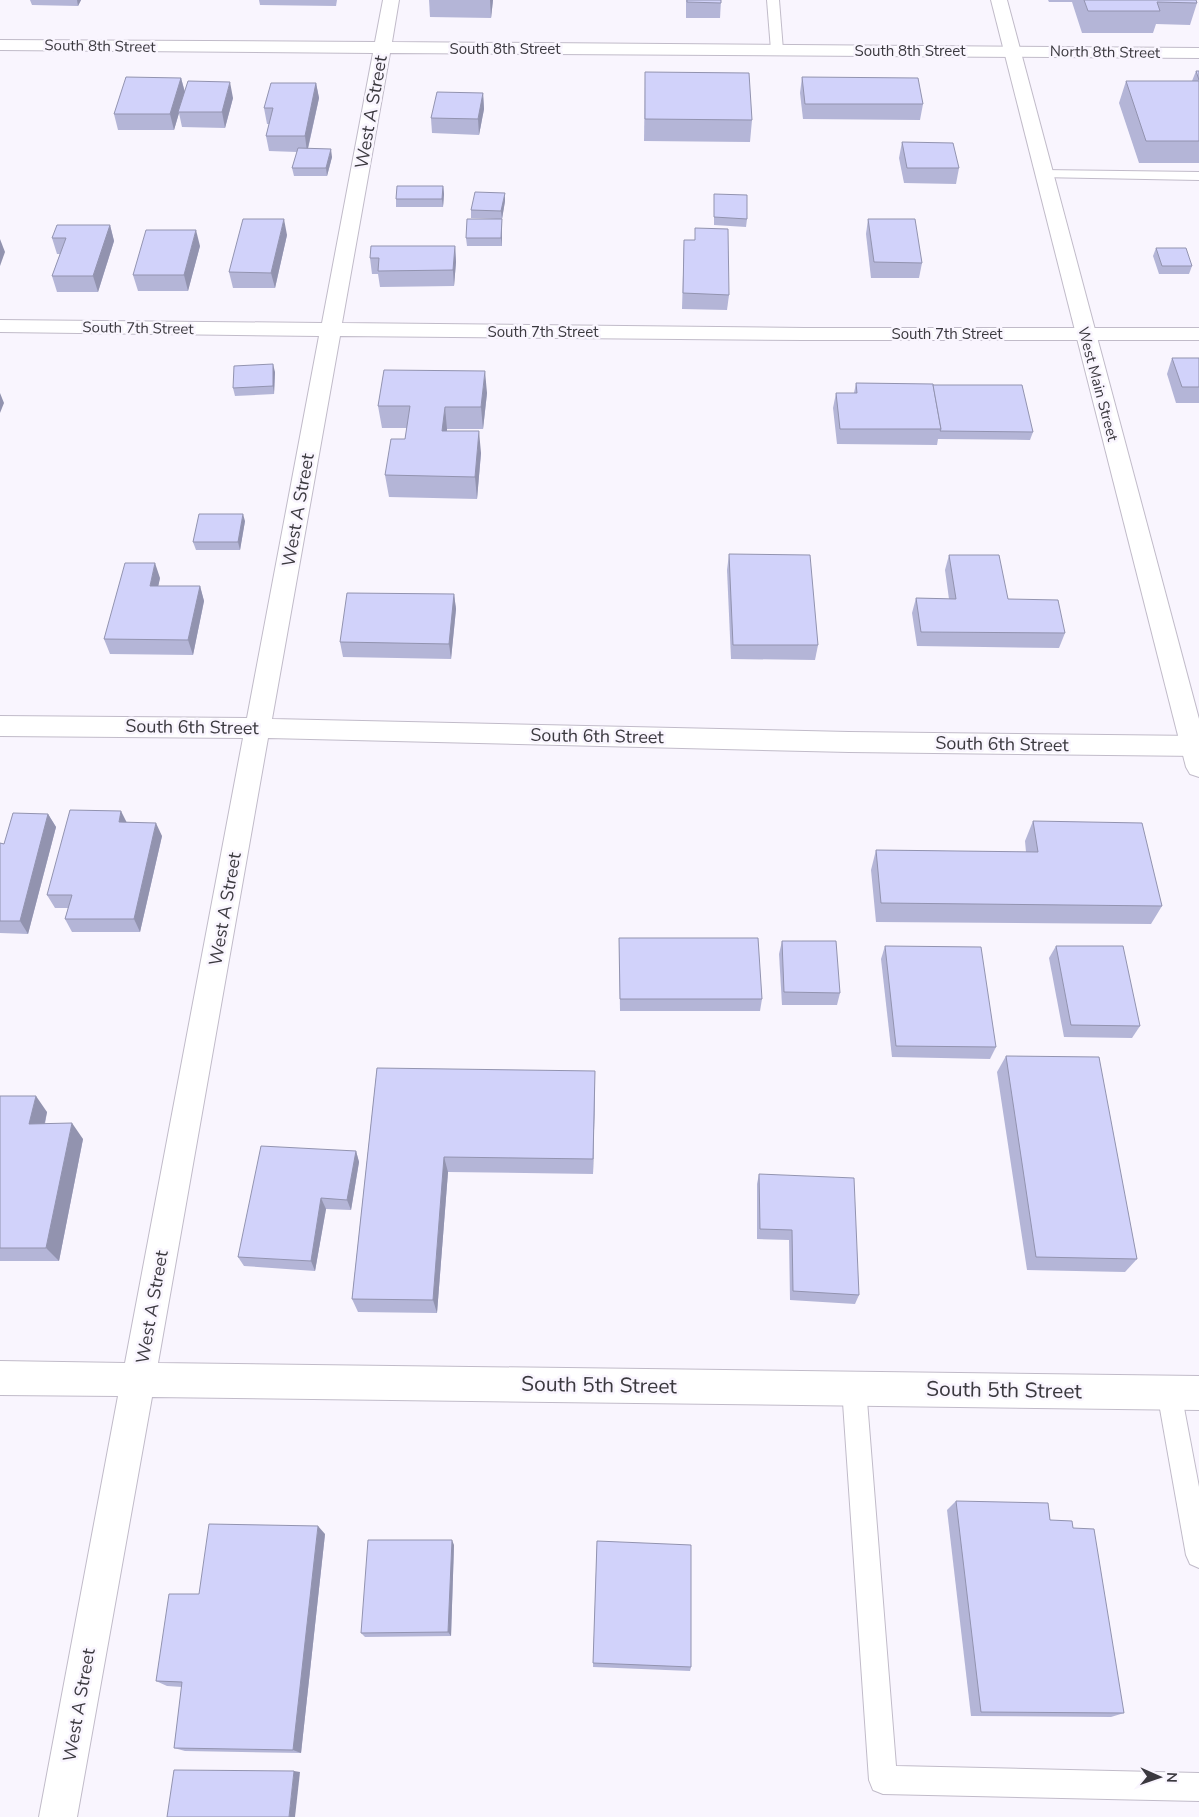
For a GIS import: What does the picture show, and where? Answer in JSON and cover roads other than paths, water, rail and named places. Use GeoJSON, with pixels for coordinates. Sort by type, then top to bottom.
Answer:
{"type":"FeatureCollection","features":[{"type":"Feature","properties":{"kind":"street","name":"West A Street"},"geometry":{"type":"LineString","coordinates":[[58,1817],[391,0]]}},
{"type":"Feature","properties":{"kind":"street","name":"West Main Street"},"geometry":{"type":"LineString","coordinates":[[999,0],[1043,174],[1197,753]]}},
{"type":"Feature","properties":{"kind":"street","name":"South 8th Street"},"geometry":{"type":"LineString","coordinates":[[0,45],[382,49],[1011,51]]}},
{"type":"Feature","properties":{"kind":"street","name":"North 8th Street"},"geometry":{"type":"LineString","coordinates":[[1011,51],[1199,53]]}},
{"type":"Feature","properties":{"kind":"street","name":"South 7th Street"},"geometry":{"type":"LineString","coordinates":[[0,326],[805,334],[1199,334]]}},
{"type":"Feature","properties":{"kind":"street","name":"South 6th Street"},"geometry":{"type":"LineString","coordinates":[[0,726],[258,728],[849,742],[1197,753]]}},
{"type":"Feature","properties":{"kind":"street","name":"South 5th Street"},"geometry":{"type":"LineString","coordinates":[[0,1378],[1184,1392]]}},
{"type":"Feature","properties":{"kind":"lane"},"geometry":{"type":"LineString","coordinates":[[773,0],[777,50]]}},
{"type":"Feature","properties":{"kind":"lane"},"geometry":{"type":"LineString","coordinates":[[1043,174],[1199,176]]}},
{"type":"Feature","properties":{"kind":"lane"},"geometry":{"type":"LineString","coordinates":[[854,1388],[883,1780],[1199,1786]]}},
{"type":"Feature","properties":{"kind":"lane"},"geometry":{"type":"LineString","coordinates":[[1184,1392],[1199,1555]]}}]}
